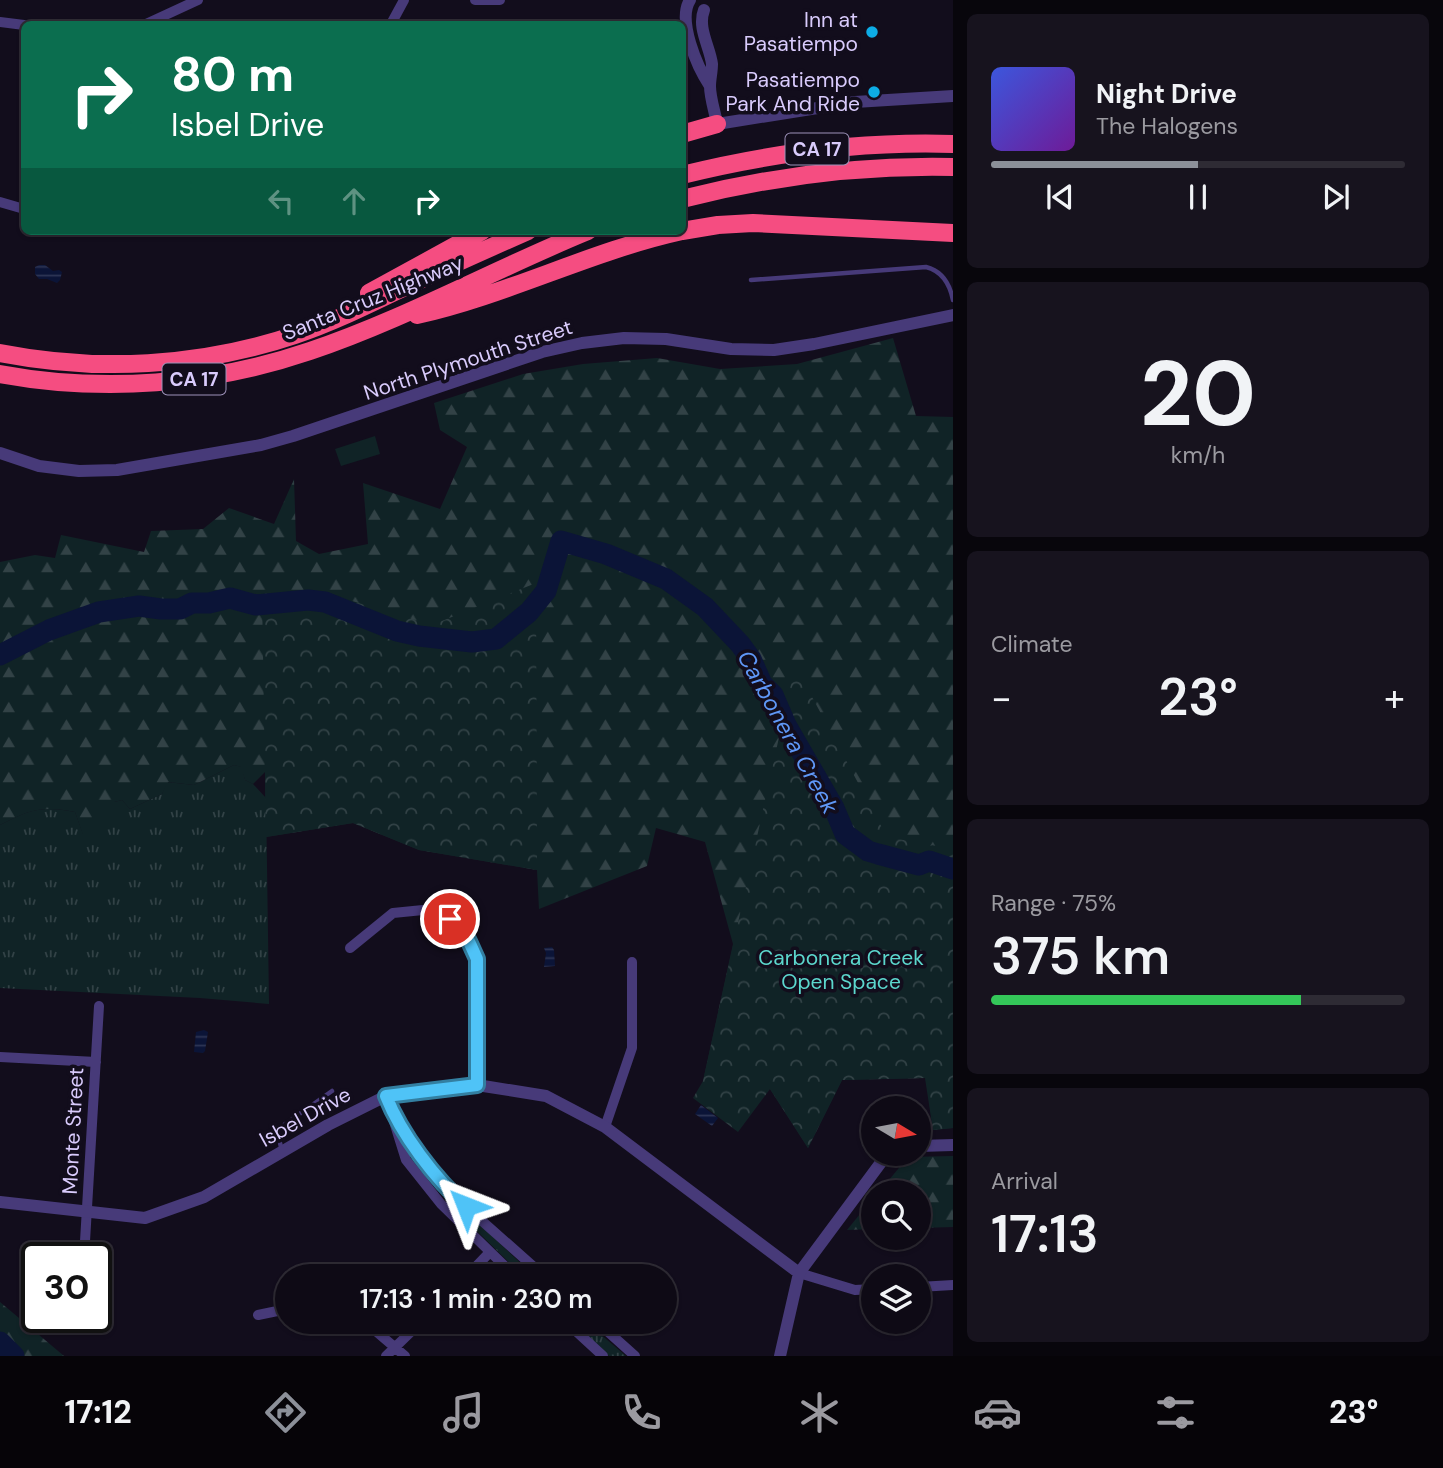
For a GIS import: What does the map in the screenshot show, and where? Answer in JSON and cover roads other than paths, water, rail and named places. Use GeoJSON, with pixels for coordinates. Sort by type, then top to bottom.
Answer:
{"type":"FeatureCollection","features":[{"type":"Feature","properties":{"kind":"highway"},"geometry":{"type":"LineString","coordinates":[[686,133],[717,124]]}},
{"type":"Feature","properties":{"kind":"highway","name":"CA 17"},"geometry":{"type":"LineString","coordinates":[[686,174],[753,159],[827,148],[953,144]]}},
{"type":"Feature","properties":{"kind":"highway","name":"CA 17"},"geometry":{"type":"LineString","coordinates":[[686,198],[804,174],[880,167],[953,167]]}},
{"type":"Feature","properties":{"kind":"highway"},"geometry":{"type":"LineString","coordinates":[[686,230],[753,223],[953,233]]}},
{"type":"Feature","properties":{"kind":"highway"},"geometry":{"type":"LineString","coordinates":[[318,326],[379,287],[475,235]]}},
{"type":"Feature","properties":{"kind":"highway","name":"Santa Cruz Highway"},"geometry":{"type":"LineString","coordinates":[[0,352],[84,363],[167,361],[250,348],[318,326],[519,235]]}},
{"type":"Feature","properties":{"kind":"highway","name":"Santa Cruz Highway"},"geometry":{"type":"LineString","coordinates":[[0,374],[88,384],[137,384],[237,371],[286,359],[333,343],[579,235]]}},
{"type":"Feature","properties":{"kind":"highway"},"geometry":{"type":"LineString","coordinates":[[379,323],[462,304],[668,235]]}},
{"type":"Feature","properties":{"kind":"street"},"geometry":{"type":"LineString","coordinates":[[152,21],[198,0]]}},
{"type":"Feature","properties":{"kind":"street"},"geometry":{"type":"LineString","coordinates":[[393,21],[404,0]]}},
{"type":"Feature","properties":{"kind":"street"},"geometry":{"type":"LineString","coordinates":[[475,0],[500,0]]}},
{"type":"Feature","properties":{"kind":"street"},"geometry":{"type":"LineString","coordinates":[[690,0],[685,12],[692,55],[710,86]]}},
{"type":"Feature","properties":{"kind":"street"},"geometry":{"type":"LineString","coordinates":[[702,5],[701,17],[710,52],[710,86],[717,124],[855,102],[953,96]]}},
{"type":"Feature","properties":{"kind":"street"},"geometry":{"type":"LineString","coordinates":[[0,22],[21,25]]}},
{"type":"Feature","properties":{"kind":"street"},"geometry":{"type":"LineString","coordinates":[[0,202],[21,208]]}},
{"type":"Feature","properties":{"kind":"street","name":"North Plymouth Street"},"geometry":{"type":"LineString","coordinates":[[0,453],[40,466],[79,471],[117,470],[261,445],[542,352],[582,343],[645,338],[731,349],[774,350],[953,315]]}},
{"type":"Feature","properties":{"kind":"street"},"geometry":{"type":"LineString","coordinates":[[349,948],[393,913],[423,910],[450,919],[467,937],[477,959],[477,1085]]}},
{"type":"Feature","properties":{"kind":"street"},"geometry":{"type":"LineString","coordinates":[[605,1127],[632,1048],[632,962]]}},
{"type":"Feature","properties":{"kind":"street","name":"Monte Street"},"geometry":{"type":"LineString","coordinates":[[85,1242],[99,1006]]}},
{"type":"Feature","properties":{"kind":"street"},"geometry":{"type":"LineString","coordinates":[[0,1058],[96,1062]]}},
{"type":"Feature","properties":{"kind":"street","name":"Isbel Drive"},"geometry":{"type":"LineString","coordinates":[[0,1202],[145,1217],[204,1197],[386,1096],[477,1085],[547,1096],[605,1127],[799,1273],[861,1290]]}},
{"type":"Feature","properties":{"kind":"street"},"geometry":{"type":"LineString","coordinates":[[386,1096],[407,1160],[441,1205],[502,1264]]}},
{"type":"Feature","properties":{"kind":"street"},"geometry":{"type":"LineString","coordinates":[[394,1115],[446,1189],[530,1264]]}},
{"type":"Feature","properties":{"kind":"street"},"geometry":{"type":"LineString","coordinates":[[931,1146],[953,1145]]}},
{"type":"Feature","properties":{"kind":"street"},"geometry":{"type":"LineString","coordinates":[[780,1356],[799,1273],[878,1166]]}},
{"type":"Feature","properties":{"kind":"street"},"geometry":{"type":"LineString","coordinates":[[478,1264],[490,1252]]}},
{"type":"Feature","properties":{"kind":"street"},"geometry":{"type":"LineString","coordinates":[[931,1286],[953,1285]]}},
{"type":"Feature","properties":{"kind":"street"},"geometry":{"type":"LineString","coordinates":[[258,1315],[275,1312]]}},
{"type":"Feature","properties":{"kind":"street"},"geometry":{"type":"LineString","coordinates":[[380,1334],[405,1356]]}},
{"type":"Feature","properties":{"kind":"street"},"geometry":{"type":"LineString","coordinates":[[386,1356],[409,1334]]}},
{"type":"Feature","properties":{"kind":"street"},"geometry":{"type":"LineString","coordinates":[[579,1334],[603,1356]]}},
{"type":"Feature","properties":{"kind":"street"},"geometry":{"type":"LineString","coordinates":[[610,1334],[635,1356]]}},
{"type":"Feature","properties":{"kind":"lane"},"geometry":{"type":"LineString","coordinates":[[751,280],[926,267],[933,269],[950,285],[953,300]]}},
{"type":"Feature","properties":{"kind":"lane"},"geometry":{"type":"LineString","coordinates":[[282,1152],[278,1135],[281,1128],[332,1091]]}},
{"type":"Feature","properties":{"kind":"water"},"geometry":{"type":"Polygon","coordinates":[[[39,265],[62,272],[60,280],[57,283],[39,279],[35,274],[35,267],[39,265]]]}},
{"type":"Feature","properties":{"kind":"water"},"geometry":{"type":"Polygon","coordinates":[[[552,947],[555,966],[544,967],[544,948],[552,947]]]}},
{"type":"Feature","properties":{"kind":"water"},"geometry":{"type":"Polygon","coordinates":[[[196,1032],[208,1032],[205,1051],[194,1052],[196,1032]]]}},
{"type":"Feature","properties":{"kind":"water"},"geometry":{"type":"Polygon","coordinates":[[[701,1105],[718,1118],[712,1126],[695,1114],[701,1105]]]}},
{"type":"Feature","properties":{"kind":"waterway","name":"Carbonera Creek"},"geometry":{"type":"LineString","coordinates":[[0,655],[49,630],[99,612],[139,606],[180,609],[192,603],[209,603],[230,598],[256,605],[308,600],[325,602],[397,631],[419,636],[472,642],[496,639],[529,612],[546,591],[561,541],[606,554],[666,579],[705,607],[751,659],[762,684],[773,695],[786,725],[834,808],[845,834],[868,851],[919,865],[929,861],[953,869]]}},
{"type":"Feature","properties":{"kind":"waterway"},"geometry":{"type":"LineString","coordinates":[[0,1342],[14,1356]]}},
{"type":"Feature","properties":{"kind":"place","name":"Inn at Pasatiempo"},"geometry":{"type":"Point","coordinates":[872,32]}},
{"type":"Feature","properties":{"kind":"place","name":"Pasatiempo Park And Ride"},"geometry":{"type":"Point","coordinates":[874,92]}},
{"type":"Feature","properties":{"kind":"park label","name":"Carbonera Creek Open Space"},"geometry":{"type":"Point","coordinates":[841,970]}}]}
